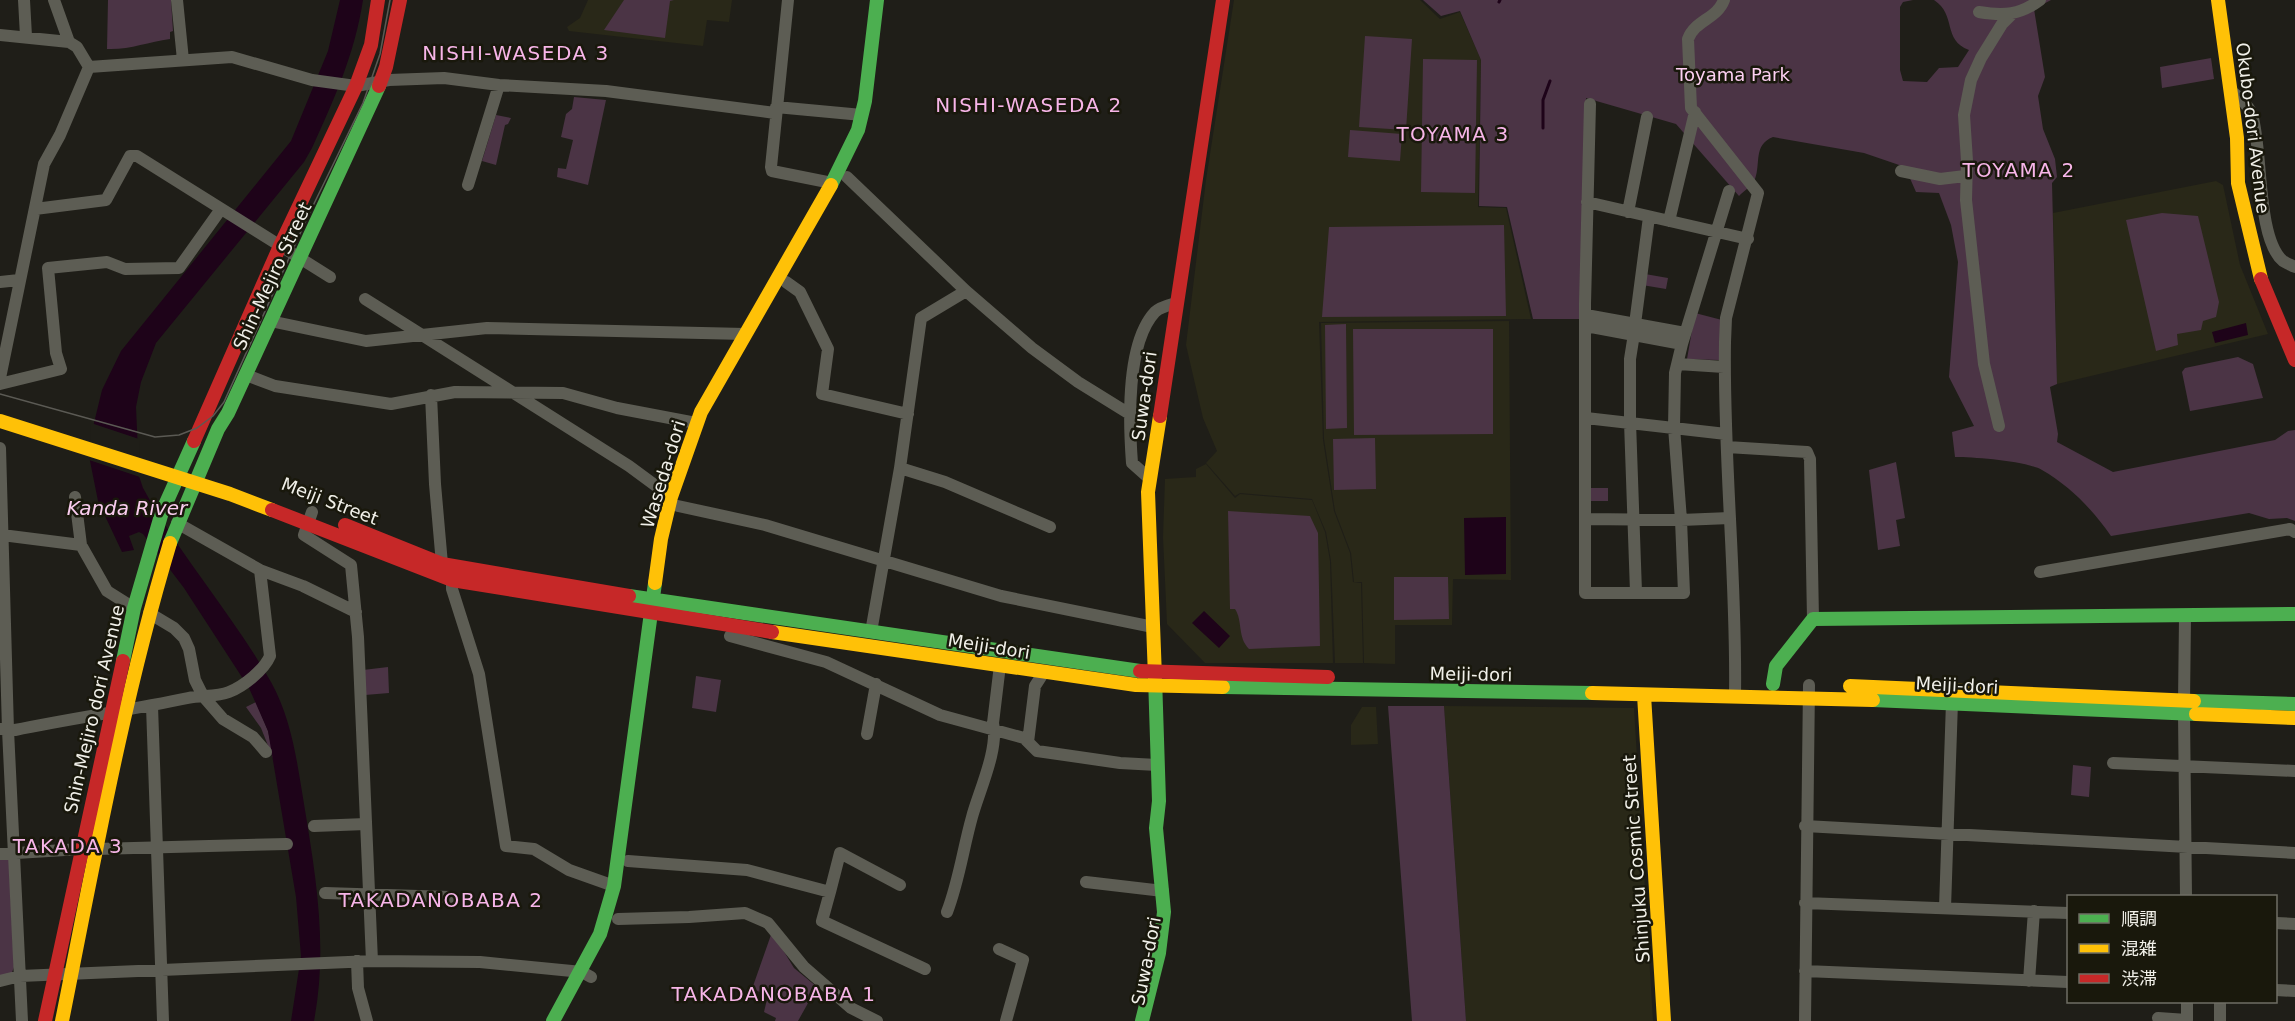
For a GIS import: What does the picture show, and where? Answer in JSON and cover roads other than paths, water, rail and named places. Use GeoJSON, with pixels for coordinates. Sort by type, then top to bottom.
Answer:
{"type":"FeatureCollection","features":[{"type":"Feature","properties":{"kind":"main road","name":"Shin-Mejiro Street"},"geometry":{"type":"LineString","coordinates":[[151,547],[162,512],[179,472],[280,246],[356,86],[371,45],[378,0]]}},
{"type":"Feature","properties":{"kind":"main road","name":"Shin-Mejiro Street"},"geometry":{"type":"LineString","coordinates":[[62,1021],[96,849],[149,613],[163,562],[196,477],[246,375],[298,257],[356,142],[381,81],[400,0]]}},
{"type":"Feature","properties":{"kind":"main road","name":"Waseda-dori"},"geometry":{"type":"LineString","coordinates":[[566,1021],[586,974],[614,886],[674,502],[696,423],[853,142],[862,115],[877,0]]}},
{"type":"Feature","properties":{"kind":"main road","name":"Waseda-dori"},"geometry":{"type":"LineString","coordinates":[[674,502],[712,412],[847,177],[873,113],[887,0]]}},
{"type":"Feature","properties":{"kind":"main road","name":"Suwa-dori"},"geometry":{"type":"LineString","coordinates":[[1142,1021],[1161,941],[1163,891],[1155,819],[1159,801],[1147,518],[1150,479],[1223,0]]}},
{"type":"Feature","properties":{"kind":"main road","name":"Okubo-dori Avenue"},"geometry":{"type":"LineString","coordinates":[[2218,0],[2237,138],[2238,183],[2263,288],[2295,360]]}},
{"type":"Feature","properties":{"kind":"main road","name":"Meiji Street"},"geometry":{"type":"LineString","coordinates":[[0,410],[442,564],[657,607]]}},
{"type":"Feature","properties":{"kind":"main road","name":"Meiji Street"},"geometry":{"type":"LineString","coordinates":[[0,421],[89,442]]}},
{"type":"Feature","properties":{"kind":"main road","name":"Meiji Street"},"geometry":{"type":"LineString","coordinates":[[310,518],[452,580],[657,607]]}},
{"type":"Feature","properties":{"kind":"main road","name":"Shin-Mejiro dori Avenue"},"geometry":{"type":"LineString","coordinates":[[45,1021],[134,608],[151,547]]}},
{"type":"Feature","properties":{"kind":"main road","name":"Waseda-dori"},"geometry":{"type":"LineString","coordinates":[[553,1021],[586,974],[618,919],[628,861],[657,607]]}},
{"type":"Feature","properties":{"kind":"main road","name":"Meiji-dori"},"geometry":{"type":"LineString","coordinates":[[657,607],[871,632],[1154,680],[1808,691],[1956,689],[2295,718]]}},
{"type":"Feature","properties":{"kind":"main road","name":"Meiji-dori"},"geometry":{"type":"LineString","coordinates":[[657,607],[1044,672],[1154,680],[1644,695],[1735,690],[1773,684],[1808,691],[1952,702],[2184,708],[2295,704]]}},
{"type":"Feature","properties":{"kind":"main road"},"geometry":{"type":"LineString","coordinates":[[1773,684],[1776,666],[1813,619],[2185,617],[2295,614]]}},
{"type":"Feature","properties":{"kind":"main road","name":"Shinjuku Cosmic Street"},"geometry":{"type":"LineString","coordinates":[[1644,695],[1664,1021]]}},
{"type":"Feature","properties":{"kind":"main road","name":"Suwa-dori"},"geometry":{"type":"LineString","coordinates":[[1153,1021],[1170,951],[1174,890],[1165,818],[1159,801]]}},
{"type":"Feature","properties":{"kind":"street"},"geometry":{"type":"LineString","coordinates":[[24,0],[26,36]]}},
{"type":"Feature","properties":{"kind":"street"},"geometry":{"type":"LineString","coordinates":[[54,0],[69,42]]}},
{"type":"Feature","properties":{"kind":"street"},"geometry":{"type":"LineString","coordinates":[[177,0],[183,60]]}},
{"type":"Feature","properties":{"kind":"street"},"geometry":{"type":"LineString","coordinates":[[789,0],[776,110],[772,171],[832,183]]}},
{"type":"Feature","properties":{"kind":"street"},"geometry":{"type":"LineString","coordinates":[[1724,0],[1720,10],[1692,28],[1688,39],[1690,98],[1695,112],[1758,193],[1726,318],[1724,367],[1726,447],[1736,619],[1735,690]]}},
{"type":"Feature","properties":{"kind":"street"},"geometry":{"type":"LineString","coordinates":[[1979,12],[2011,15],[2027,10],[2040,0]]}},
{"type":"Feature","properties":{"kind":"street"},"geometry":{"type":"LineString","coordinates":[[1999,426],[1984,364],[1965,176],[1967,162],[1964,115],[1971,80],[1992,40],[2011,15]]}},
{"type":"Feature","properties":{"kind":"street"},"geometry":{"type":"LineString","coordinates":[[0,35],[69,42],[77,47],[89,67]]}},
{"type":"Feature","properties":{"kind":"street"},"geometry":{"type":"LineString","coordinates":[[89,67],[232,57],[313,80],[356,86],[381,81],[444,78],[499,85],[606,91],[776,110],[862,115]]}},
{"type":"Feature","properties":{"kind":"street"},"geometry":{"type":"LineString","coordinates":[[0,378],[44,164],[60,135],[89,67]]}},
{"type":"Feature","properties":{"kind":"street"},"geometry":{"type":"LineString","coordinates":[[468,185],[499,85]]}},
{"type":"Feature","properties":{"kind":"street"},"geometry":{"type":"LineString","coordinates":[[2231,91],[2240,97],[2252,114],[2260,186],[2272,244],[2282,260],[2295,267]]}},
{"type":"Feature","properties":{"kind":"street"},"geometry":{"type":"LineString","coordinates":[[1590,104],[1587,202],[1585,593],[1684,593],[1674,427],[1675,373],[1683,338],[1729,191]]}},
{"type":"Feature","properties":{"kind":"street"},"geometry":{"type":"LineString","coordinates":[[1669,221],[1695,112]]}},
{"type":"Feature","properties":{"kind":"street"},"geometry":{"type":"LineString","coordinates":[[1628,212],[1647,117]]}},
{"type":"Feature","properties":{"kind":"street"},"geometry":{"type":"LineString","coordinates":[[35,209],[106,200],[130,156],[144,159],[330,277]]}},
{"type":"Feature","properties":{"kind":"street"},"geometry":{"type":"LineString","coordinates":[[1901,171],[1940,179],[1965,176]]}},
{"type":"Feature","properties":{"kind":"street"},"geometry":{"type":"LineString","coordinates":[[847,177],[966,291],[1032,348],[1078,382],[1128,413]]}},
{"type":"Feature","properties":{"kind":"street"},"geometry":{"type":"LineString","coordinates":[[1587,202],[1748,239]]}},
{"type":"Feature","properties":{"kind":"street"},"geometry":{"type":"LineString","coordinates":[[0,384],[61,369],[56,353],[48,268],[106,262],[124,269],[179,268],[224,211]]}},
{"type":"Feature","properties":{"kind":"street"},"geometry":{"type":"LineString","coordinates":[[1636,592],[1630,359],[1649,217]]}},
{"type":"Feature","properties":{"kind":"street"},"geometry":{"type":"LineString","coordinates":[[0,282],[19,280]]}},
{"type":"Feature","properties":{"kind":"street"},"geometry":{"type":"LineString","coordinates":[[786,282],[800,292],[828,349],[822,394],[908,414]]}},
{"type":"Feature","properties":{"kind":"street"},"geometry":{"type":"LineString","coordinates":[[871,632],[900,468],[921,318],[966,291]]}},
{"type":"Feature","properties":{"kind":"street"},"geometry":{"type":"LineString","coordinates":[[365,299],[629,466],[674,502],[765,525],[1001,596],[1153,627]]}},
{"type":"Feature","properties":{"kind":"street"},"geometry":{"type":"LineString","coordinates":[[1150,479],[1132,463],[1128,413],[1134,363],[1146,324],[1156,311],[1176,303]]}},
{"type":"Feature","properties":{"kind":"street"},"geometry":{"type":"LineString","coordinates":[[1586,320],[1683,338]]}},
{"type":"Feature","properties":{"kind":"street"},"geometry":{"type":"LineString","coordinates":[[270,321],[366,341],[487,328],[745,334]]}},
{"type":"Feature","properties":{"kind":"street"},"geometry":{"type":"LineString","coordinates":[[1678,364],[1724,367]]}},
{"type":"Feature","properties":{"kind":"street"},"geometry":{"type":"LineString","coordinates":[[246,375],[275,386],[391,404],[454,392],[563,393],[617,408],[696,423]]}},
{"type":"Feature","properties":{"kind":"street"},"geometry":{"type":"LineString","coordinates":[[431,395],[442,564]]}},
{"type":"Feature","properties":{"kind":"street"},"geometry":{"type":"LineString","coordinates":[[1586,418],[1726,434]]}},
{"type":"Feature","properties":{"kind":"street"},"geometry":{"type":"LineString","coordinates":[[1726,447],[1807,452],[1810,459],[1813,619]]}},
{"type":"Feature","properties":{"kind":"street"},"geometry":{"type":"LineString","coordinates":[[0,448],[4,729],[15,853],[22,1021]]}},
{"type":"Feature","properties":{"kind":"street"},"geometry":{"type":"LineString","coordinates":[[900,468],[945,482],[1050,527]]}},
{"type":"Feature","properties":{"kind":"street"},"geometry":{"type":"LineString","coordinates":[[75,497],[81,545],[107,591],[134,608]]}},
{"type":"Feature","properties":{"kind":"street"},"geometry":{"type":"LineString","coordinates":[[310,518],[304,535],[351,565],[356,612],[372,961]]}},
{"type":"Feature","properties":{"kind":"street"},"geometry":{"type":"LineString","coordinates":[[1585,519],[1730,518]]}},
{"type":"Feature","properties":{"kind":"street"},"geometry":{"type":"LineString","coordinates":[[175,527],[260,570],[303,586],[356,612]]}},
{"type":"Feature","properties":{"kind":"street"},"geometry":{"type":"LineString","coordinates":[[2040,572],[2290,529],[2295,532]]}},
{"type":"Feature","properties":{"kind":"street"},"geometry":{"type":"LineString","coordinates":[[2,535],[81,545]]}},
{"type":"Feature","properties":{"kind":"street"},"geometry":{"type":"LineString","coordinates":[[4,729],[229,692],[263,667],[270,656],[260,570]]}},
{"type":"Feature","properties":{"kind":"street"},"geometry":{"type":"LineString","coordinates":[[452,580],[452,589],[479,674],[506,846],[534,849],[569,870],[614,886]]}},
{"type":"Feature","properties":{"kind":"street"},"geometry":{"type":"LineString","coordinates":[[149,613],[174,628],[184,638],[189,649],[195,680],[204,696],[223,719],[253,737],[266,752]]}},
{"type":"Feature","properties":{"kind":"street"},"geometry":{"type":"LineString","coordinates":[[2185,617],[2186,895]]}},
{"type":"Feature","properties":{"kind":"street"},"geometry":{"type":"LineString","coordinates":[[730,636],[826,662],[940,715],[1024,738],[1037,751],[1120,763],[1157,765]]}},
{"type":"Feature","properties":{"kind":"street"},"geometry":{"type":"LineString","coordinates":[[947,912],[955,892],[971,819],[986,772],[994,730],[1000,665]]}},
{"type":"Feature","properties":{"kind":"street"},"geometry":{"type":"LineString","coordinates":[[1028,742],[1035,686],[1044,672]]}},
{"type":"Feature","properties":{"kind":"street"},"geometry":{"type":"LineString","coordinates":[[867,734],[876,684]]}},
{"type":"Feature","properties":{"kind":"street"},"geometry":{"type":"LineString","coordinates":[[1805,1021],[1808,691]]}},
{"type":"Feature","properties":{"kind":"street"},"geometry":{"type":"LineString","coordinates":[[1945,908],[1952,702]]}},
{"type":"Feature","properties":{"kind":"street"},"geometry":{"type":"LineString","coordinates":[[152,706],[163,1021]]}},
{"type":"Feature","properties":{"kind":"street"},"geometry":{"type":"LineString","coordinates":[[2113,763],[2295,771]]}},
{"type":"Feature","properties":{"kind":"street"},"geometry":{"type":"LineString","coordinates":[[314,826],[366,824]]}},
{"type":"Feature","properties":{"kind":"street"},"geometry":{"type":"LineString","coordinates":[[1805,826],[2295,853]]}},
{"type":"Feature","properties":{"kind":"street"},"geometry":{"type":"LineString","coordinates":[[96,849],[287,844]]}},
{"type":"Feature","properties":{"kind":"street"},"geometry":{"type":"LineString","coordinates":[[0,854],[81,849]]}},
{"type":"Feature","properties":{"kind":"street"},"geometry":{"type":"LineString","coordinates":[[900,885],[840,853],[822,921],[925,969]]}},
{"type":"Feature","properties":{"kind":"street"},"geometry":{"type":"LineString","coordinates":[[628,861],[747,870],[830,892]]}},
{"type":"Feature","properties":{"kind":"street"},"geometry":{"type":"LineString","coordinates":[[1086,882],[1163,891]]}},
{"type":"Feature","properties":{"kind":"street"},"geometry":{"type":"LineString","coordinates":[[325,893],[450,897]]}},
{"type":"Feature","properties":{"kind":"street"},"geometry":{"type":"LineString","coordinates":[[1805,903],[2067,913]]}},
{"type":"Feature","properties":{"kind":"street"},"geometry":{"type":"LineString","coordinates":[[2029,981],[2034,911]]}},
{"type":"Feature","properties":{"kind":"street"},"geometry":{"type":"LineString","coordinates":[[618,919],[688,917],[745,912],[768,923],[804,968],[851,1008],[877,1021]]}},
{"type":"Feature","properties":{"kind":"street"},"geometry":{"type":"LineString","coordinates":[[2277,923],[2295,924]]}},
{"type":"Feature","properties":{"kind":"street"},"geometry":{"type":"LineString","coordinates":[[999,949],[1023,960],[1007,1021]]}},
{"type":"Feature","properties":{"kind":"street"},"geometry":{"type":"LineString","coordinates":[[357,961],[358,988],[368,1021]]}},
{"type":"Feature","properties":{"kind":"street"},"geometry":{"type":"LineString","coordinates":[[0,981],[20,976],[71,973],[357,961],[480,963],[586,974]]}},
{"type":"Feature","properties":{"kind":"street"},"geometry":{"type":"LineString","coordinates":[[1805,971],[2067,982]]}},
{"type":"Feature","properties":{"kind":"street"},"geometry":{"type":"LineString","coordinates":[[2277,990],[2295,991]]}},
{"type":"Feature","properties":{"kind":"street"},"geometry":{"type":"LineString","coordinates":[[2158,1018],[2187,1020],[2187,1003]]}},
{"type":"Feature","properties":{"kind":"street"},"geometry":{"type":"LineString","coordinates":[[2220,1003],[2220,1021]]}},
{"type":"Feature","properties":{"kind":"water","name":"Kanda River"},"geometry":{"type":"Polygon","coordinates":[[[340,0],[363,0],[349,57],[336,94],[312,148],[304,162],[156,343],[141,382],[136,407],[139,476],[143,488],[173,538],[240,633],[271,682],[284,711],[293,742],[316,885],[320,966],[314,1021],[291,1021],[301,956],[296,897],[268,731],[249,688],[184,588],[143,534],[139,532],[129,536],[134,550],[122,552],[98,501],[90,461],[93,427],[102,390],[121,351],[291,141],[328,51],[340,0]]]}},
{"type":"Feature","properties":{"kind":"water"},"geometry":{"type":"Polygon","coordinates":[[[2246,323],[2248,335],[2215,343],[2212,332],[2246,323]]]}},
{"type":"Feature","properties":{"kind":"water"},"geometry":{"type":"Polygon","coordinates":[[[1506,517],[1506,574],[1465,575],[1464,518],[1506,517]]]}},
{"type":"Feature","properties":{"kind":"water"},"geometry":{"type":"Polygon","coordinates":[[[1204,611],[1230,636],[1219,648],[1192,623],[1204,611]]]}},
{"type":"Feature","properties":{"kind":"waterway"},"geometry":{"type":"LineString","coordinates":[[1543,128],[1543,100],[1550,81]]}},
{"type":"Feature","properties":{"kind":"tram line"},"geometry":{"type":"LineString","coordinates":[[0,394],[155,437],[179,435],[197,428],[213,416],[224,402],[308,216],[363,103],[380,54],[390,0]]}},
{"type":"Feature","properties":{"kind":"district","name":"NISHI-WASEDA 3"},"geometry":{"type":"Point","coordinates":[516,53]}},
{"type":"Feature","properties":{"kind":"district","name":"NISHI-WASEDA 2"},"geometry":{"type":"Point","coordinates":[1029,105]}},
{"type":"Feature","properties":{"kind":"district","name":"TOYAMA 3"},"geometry":{"type":"Point","coordinates":[1453,134]}},
{"type":"Feature","properties":{"kind":"district","name":"TOYAMA 2"},"geometry":{"type":"Point","coordinates":[2019,170]}},
{"type":"Feature","properties":{"kind":"district","name":"TAKADA 3"},"geometry":{"type":"Point","coordinates":[68,846]}},
{"type":"Feature","properties":{"kind":"district","name":"TAKADANOBABA 2"},"geometry":{"type":"Point","coordinates":[441,900]}},
{"type":"Feature","properties":{"kind":"district","name":"TAKADANOBABA 1"},"geometry":{"type":"Point","coordinates":[774,994]}},
{"type":"Feature","properties":{"kind":"park label","name":"Toyama Park"},"geometry":{"type":"Point","coordinates":[1733,74]}}]}
